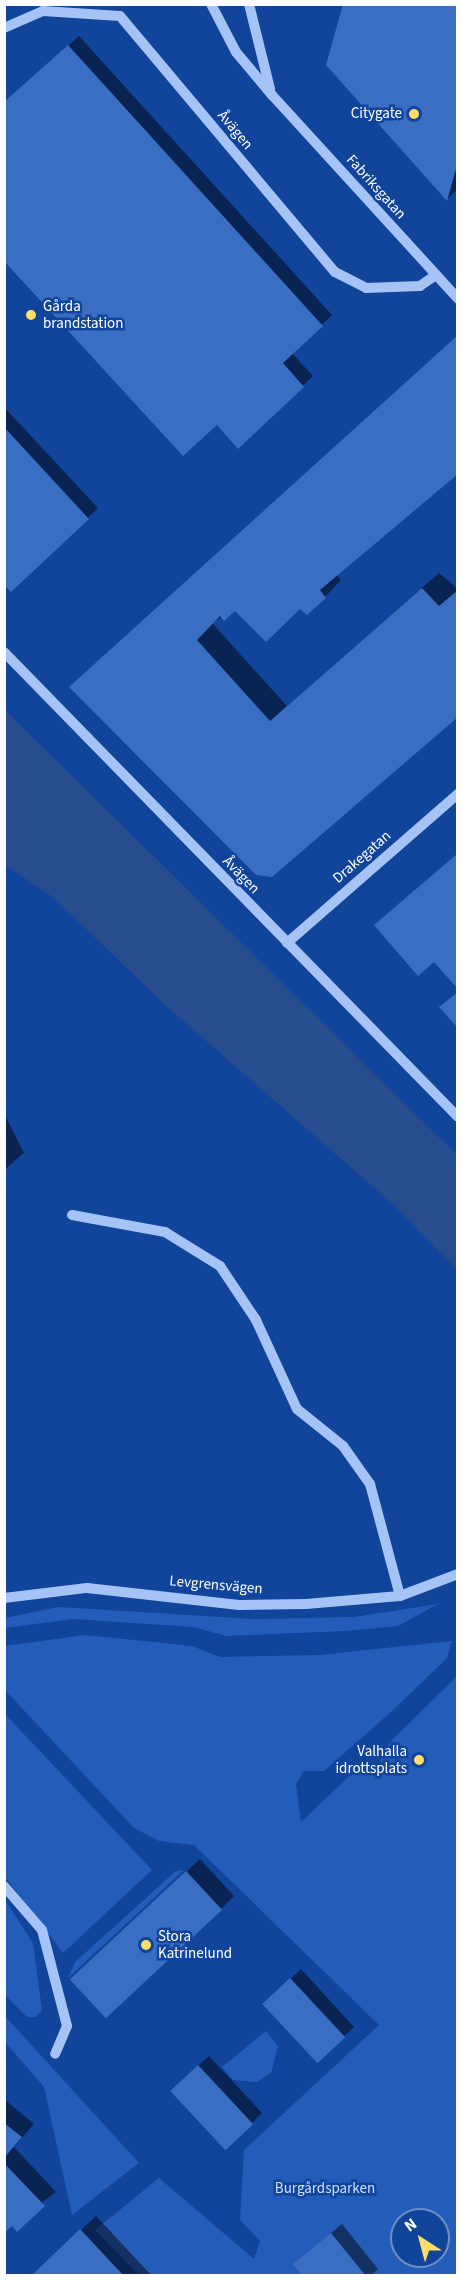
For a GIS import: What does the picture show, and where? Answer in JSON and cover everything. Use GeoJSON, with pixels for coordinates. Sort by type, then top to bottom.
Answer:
{"type":"FeatureCollection","features":[{"type":"Feature","properties":{"kind":"street","name":"Fabriksgatan"},"geometry":{"type":"LineString","coordinates":[[211,4],[236,52],[272,95],[458,299]]}},
{"type":"Feature","properties":{"kind":"street","name":"Fabriksgatan"},"geometry":{"type":"LineString","coordinates":[[249,4],[272,95]]}},
{"type":"Feature","properties":{"kind":"street","name":"Åvägen"},"geometry":{"type":"LineString","coordinates":[[4,28],[43,11],[121,10],[335,272],[366,288],[420,285],[436,275]]}},
{"type":"Feature","properties":{"kind":"street","name":"Åvägen"},"geometry":{"type":"LineString","coordinates":[[4,652],[458,1117]]}},
{"type":"Feature","properties":{"kind":"street","name":"Drakegatan"},"geometry":{"type":"LineString","coordinates":[[287,943],[458,794]]}},
{"type":"Feature","properties":{"kind":"street"},"geometry":{"type":"LineString","coordinates":[[72,1215],[165,1232],[220,1266],[256,1320],[297,1409],[344,1446],[370,1484],[400,1596]]}},
{"type":"Feature","properties":{"kind":"street","name":"Levgrensvägen"},"geometry":{"type":"LineString","coordinates":[[4,1598],[87,1588],[239,1605],[400,1596],[458,1574]]}},
{"type":"Feature","properties":{"kind":"street"},"geometry":{"type":"LineString","coordinates":[[4,1886],[42,1930],[67,2026],[55,2054]]}},
{"type":"Feature","properties":{"kind":"green space"},"geometry":{"type":"Polygon","coordinates":[[[438,1604],[398,1626],[345,1631],[226,1636],[194,1627],[73,1619],[5,1628],[5,1618],[58,1607],[254,1619],[354,1617],[438,1604]]]}},
{"type":"Feature","properties":{"kind":"green space","name":"Burgårdsparken"},"geometry":{"type":"Polygon","coordinates":[[[85,1635],[192,1646],[220,1657],[319,1655],[452,1641],[447,1658],[391,1712],[324,1771],[304,1771],[296,1784],[301,1822],[365,1761],[377,1773],[385,1747],[457,1676],[457,2275],[139,2275],[95,2230],[159,2178],[254,2259],[260,2241],[240,2220],[244,2150],[379,2025],[194,1845],[159,1841],[134,1828],[5,1690],[5,1646],[85,1635]]]}},
{"type":"Feature","properties":{"kind":"green space"},"geometry":{"type":"Polygon","coordinates":[[[5,1714],[152,1870],[63,1953],[5,1877],[5,1714]]]}},
{"type":"Feature","properties":{"kind":"green space"},"geometry":{"type":"Polygon","coordinates":[[[184,1870],[68,1978],[75,1962],[176,1871],[184,1870]]]}},
{"type":"Feature","properties":{"kind":"green space"},"geometry":{"type":"Polygon","coordinates":[[[5,1900],[33,1943],[42,2010],[36,2017],[27,2017],[5,1995],[5,1900]]]}},
{"type":"Feature","properties":{"kind":"green space"},"geometry":{"type":"Polygon","coordinates":[[[5,2016],[139,2163],[72,2215],[44,2087],[5,2042],[5,2016]]]}},
{"type":"Feature","properties":{"kind":"green space"},"geometry":{"type":"Polygon","coordinates":[[[266,2031],[278,2046],[271,2073],[257,2082],[233,2080],[222,2067],[266,2031]]]}},
{"type":"Feature","properties":{"kind":"shaded area"},"geometry":{"type":"Polygon","coordinates":[[[4,709],[457,1155],[457,1270],[394,1205],[164,1004],[54,898],[5,865],[4,709]]]}},
{"type":"Feature","properties":{"kind":"building","name":"Citygate"},"geometry":{"type":"Polygon","coordinates":[[[343,4],[458,4],[458,162],[447,201],[326,65],[343,4]]]}},
{"type":"Feature","properties":{"kind":"building"},"geometry":{"type":"Polygon","coordinates":[[[68,45],[323,326],[283,363],[304,387],[238,449],[217,425],[183,456],[4,261],[4,102],[68,45]]]}},
{"type":"Feature","properties":{"kind":"building"},"geometry":{"type":"Polygon","coordinates":[[[458,335],[458,474],[320,590],[326,598],[307,615],[300,609],[266,642],[235,611],[224,621],[220,616],[197,640],[270,721],[422,588],[439,606],[458,590],[458,717],[272,877],[256,875],[69,687],[458,335]]]}},
{"type":"Feature","properties":{"kind":"building"},"geometry":{"type":"Polygon","coordinates":[[[4,427],[89,519],[11,592],[4,585],[4,427]]]}},
{"type":"Feature","properties":{"kind":"building"},"geometry":{"type":"Polygon","coordinates":[[[458,853],[458,989],[434,962],[418,976],[374,925],[458,853]]]}},
{"type":"Feature","properties":{"kind":"building"},"geometry":{"type":"Polygon","coordinates":[[[458,992],[458,1028],[439,1007],[458,992]]]}},
{"type":"Feature","properties":{"kind":"building","name":"Stora Katrinelund"},"geometry":{"type":"Polygon","coordinates":[[[186,1871],[222,1910],[106,2018],[70,1979],[186,1871]]]}},
{"type":"Feature","properties":{"kind":"building"},"geometry":{"type":"Polygon","coordinates":[[[290,1978],[345,2037],[317,2063],[262,2004],[290,1978]]]}},
{"type":"Feature","properties":{"kind":"building"},"geometry":{"type":"Polygon","coordinates":[[[198,2065],[253,2124],[225,2150],[170,2091],[198,2065]]]}},
{"type":"Feature","properties":{"kind":"building"},"geometry":{"type":"Polygon","coordinates":[[[4,2123],[22,2137],[4,2158],[4,2123]]]}},
{"type":"Feature","properties":{"kind":"building"},"geometry":{"type":"Polygon","coordinates":[[[4,2163],[45,2206],[17,2232],[12,2226],[4,2233],[4,2163]]]}},
{"type":"Feature","properties":{"kind":"building"},"geometry":{"type":"Polygon","coordinates":[[[80,2229],[124,2276],[31,2276],[80,2229]]]}},
{"type":"Feature","properties":{"kind":"building"},"geometry":{"type":"Polygon","coordinates":[[[331,2233],[366,2276],[302,2276],[293,2264],[331,2233]]]}},
{"type":"Feature","properties":{"kind":"place","name":"Citygate"},"geometry":{"type":"Point","coordinates":[414,114]}},
{"type":"Feature","properties":{"kind":"place","name":"Gårda brandstation"},"geometry":{"type":"Point","coordinates":[31,315]}},
{"type":"Feature","properties":{"kind":"place","name":"Valhalla idrottsplats"},"geometry":{"type":"Point","coordinates":[419,1760]}},
{"type":"Feature","properties":{"kind":"place","name":"Stora Katrinelund"},"geometry":{"type":"Point","coordinates":[146,1945]}}]}
